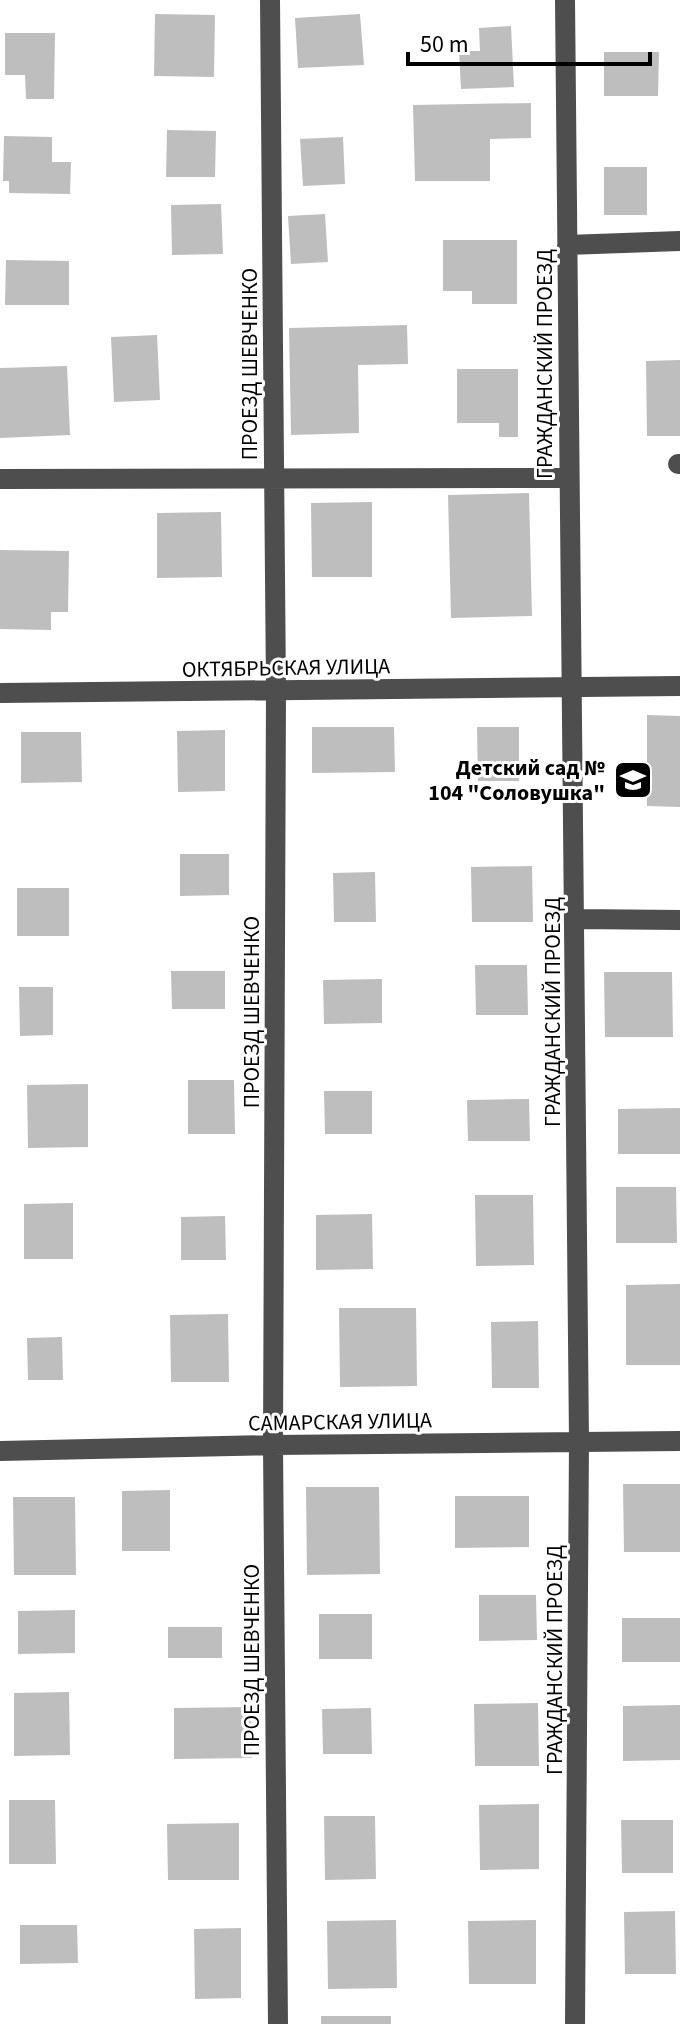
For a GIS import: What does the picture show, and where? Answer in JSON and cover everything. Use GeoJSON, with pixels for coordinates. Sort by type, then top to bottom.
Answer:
{"type":"FeatureCollection","features":[{"type":"Feature","properties":{"kind":"street","name":"ПРОЕЗД ШЕВЧЕНКО"},"geometry":{"type":"LineString","coordinates":[[270,0],[276,692],[273,1445],[278,2024]]}},
{"type":"Feature","properties":{"kind":"street","name":"ГРАЖДАНСКИЙ ПРОЕЗД"},"geometry":{"type":"LineString","coordinates":[[565,0],[579,1442],[575,2024]]}},
{"type":"Feature","properties":{"kind":"street"},"geometry":{"type":"LineString","coordinates":[[567,245],[680,241]]}},
{"type":"Feature","properties":{"kind":"street"},"geometry":{"type":"LineString","coordinates":[[0,479],[568,478]]}},
{"type":"Feature","properties":{"kind":"street","name":"ОКТЯБРЬСКАЯ УЛИЦА"},"geometry":{"type":"LineString","coordinates":[[0,693],[680,686]]}},
{"type":"Feature","properties":{"kind":"street"},"geometry":{"type":"LineString","coordinates":[[576,919],[680,920]]}},
{"type":"Feature","properties":{"kind":"street","name":"САМАРСКАЯ УЛИЦА"},"geometry":{"type":"LineString","coordinates":[[0,1451],[680,1441]]}},
{"type":"Feature","properties":{"kind":"building"},"geometry":{"type":"Polygon","coordinates":[[[155,14],[215,15],[214,77],[154,76],[155,14]]]}},
{"type":"Feature","properties":{"kind":"building"},"geometry":{"type":"Polygon","coordinates":[[[360,14],[364,65],[298,68],[295,18],[360,14]]]}},
{"type":"Feature","properties":{"kind":"building"},"geometry":{"type":"Polygon","coordinates":[[[511,26],[514,87],[461,89],[459,51],[480,51],[479,28],[511,26]]]}},
{"type":"Feature","properties":{"kind":"building"},"geometry":{"type":"Polygon","coordinates":[[[5,33],[55,33],[54,99],[26,99],[25,75],[5,75],[5,33]]]}},
{"type":"Feature","properties":{"kind":"building"},"geometry":{"type":"Polygon","coordinates":[[[604,52],[659,52],[658,96],[604,96],[604,52]]]}},
{"type":"Feature","properties":{"kind":"building"},"geometry":{"type":"Polygon","coordinates":[[[531,103],[531,138],[490,139],[490,181],[415,181],[413,105],[531,103]]]}},
{"type":"Feature","properties":{"kind":"building"},"geometry":{"type":"Polygon","coordinates":[[[167,130],[216,131],[215,177],[166,177],[167,130]]]}},
{"type":"Feature","properties":{"kind":"building"},"geometry":{"type":"Polygon","coordinates":[[[4,136],[52,137],[52,162],[71,162],[70,194],[9,193],[9,181],[3,181],[4,136]]]}},
{"type":"Feature","properties":{"kind":"building"},"geometry":{"type":"Polygon","coordinates":[[[343,137],[345,184],[303,186],[300,139],[343,137]]]}},
{"type":"Feature","properties":{"kind":"building"},"geometry":{"type":"Polygon","coordinates":[[[604,167],[647,167],[647,215],[604,215],[604,167]]]}},
{"type":"Feature","properties":{"kind":"building"},"geometry":{"type":"Polygon","coordinates":[[[221,204],[223,254],[172,255],[171,205],[221,204]]]}},
{"type":"Feature","properties":{"kind":"building"},"geometry":{"type":"Polygon","coordinates":[[[325,214],[328,262],[291,264],[288,216],[325,214]]]}},
{"type":"Feature","properties":{"kind":"building"},"geometry":{"type":"Polygon","coordinates":[[[443,240],[517,240],[517,304],[472,304],[472,291],[443,291],[443,240]]]}},
{"type":"Feature","properties":{"kind":"building"},"geometry":{"type":"Polygon","coordinates":[[[6,260],[69,261],[69,305],[5,305],[6,260]]]}},
{"type":"Feature","properties":{"kind":"building"},"geometry":{"type":"Polygon","coordinates":[[[407,325],[408,364],[358,365],[359,433],[291,435],[289,328],[407,325]]]}},
{"type":"Feature","properties":{"kind":"building"},"geometry":{"type":"Polygon","coordinates":[[[157,335],[160,400],[114,402],[111,337],[157,335]]]}},
{"type":"Feature","properties":{"kind":"building"},"geometry":{"type":"Polygon","coordinates":[[[680,360],[680,436],[647,436],[646,361],[680,360]]]}},
{"type":"Feature","properties":{"kind":"building"},"geometry":{"type":"Polygon","coordinates":[[[67,366],[70,435],[0,438],[0,368],[67,366]]]}},
{"type":"Feature","properties":{"kind":"building"},"geometry":{"type":"Polygon","coordinates":[[[457,369],[518,369],[518,437],[499,437],[499,423],[457,423],[457,369]]]}},
{"type":"Feature","properties":{"kind":"building"},"geometry":{"type":"Polygon","coordinates":[[[529,493],[532,616],[451,618],[448,495],[529,493]]]}},
{"type":"Feature","properties":{"kind":"building"},"geometry":{"type":"Polygon","coordinates":[[[372,502],[372,577],[312,577],[311,503],[372,502]]]}},
{"type":"Feature","properties":{"kind":"building"},"geometry":{"type":"Polygon","coordinates":[[[221,512],[222,577],[157,578],[157,513],[221,512]]]}},
{"type":"Feature","properties":{"kind":"building"},"geometry":{"type":"Polygon","coordinates":[[[0,550],[69,551],[68,612],[51,612],[51,630],[0,629],[0,550]]]}},
{"type":"Feature","properties":{"kind":"building"},"geometry":{"type":"Polygon","coordinates":[[[647,715],[680,716],[680,807],[647,806],[647,715]]]}},
{"type":"Feature","properties":{"kind":"building"},"geometry":{"type":"Polygon","coordinates":[[[312,727],[394,727],[395,772],[312,773],[312,727]]]}},
{"type":"Feature","properties":{"kind":"building"},"geometry":{"type":"Polygon","coordinates":[[[477,727],[519,727],[519,781],[478,781],[477,727]]]}},
{"type":"Feature","properties":{"kind":"building"},"geometry":{"type":"Polygon","coordinates":[[[225,730],[225,791],[178,792],[177,731],[225,730]]]}},
{"type":"Feature","properties":{"kind":"building"},"geometry":{"type":"Polygon","coordinates":[[[21,732],[81,732],[82,782],[21,783],[21,732]]]}},
{"type":"Feature","properties":{"kind":"building"},"geometry":{"type":"Polygon","coordinates":[[[180,854],[229,854],[229,895],[180,896],[180,854]]]}},
{"type":"Feature","properties":{"kind":"building"},"geometry":{"type":"Polygon","coordinates":[[[532,866],[533,922],[472,922],[471,867],[532,866]]]}},
{"type":"Feature","properties":{"kind":"building"},"geometry":{"type":"Polygon","coordinates":[[[375,872],[376,922],[334,922],[333,873],[375,872]]]}},
{"type":"Feature","properties":{"kind":"building"},"geometry":{"type":"Polygon","coordinates":[[[17,888],[69,888],[69,936],[17,936],[17,888]]]}},
{"type":"Feature","properties":{"kind":"building"},"geometry":{"type":"Polygon","coordinates":[[[475,965],[527,965],[528,1015],[476,1015],[475,965]]]}},
{"type":"Feature","properties":{"kind":"building"},"geometry":{"type":"Polygon","coordinates":[[[171,971],[225,971],[225,1009],[172,1009],[171,971]]]}},
{"type":"Feature","properties":{"kind":"building"},"geometry":{"type":"Polygon","coordinates":[[[604,972],[672,972],[673,1037],[605,1037],[604,972]]]}},
{"type":"Feature","properties":{"kind":"building"},"geometry":{"type":"Polygon","coordinates":[[[382,979],[382,1023],[324,1024],[323,980],[382,979]]]}},
{"type":"Feature","properties":{"kind":"building"},"geometry":{"type":"Polygon","coordinates":[[[19,987],[53,987],[53,1035],[20,1036],[19,987]]]}},
{"type":"Feature","properties":{"kind":"building"},"geometry":{"type":"Polygon","coordinates":[[[188,1080],[234,1080],[235,1134],[188,1134],[188,1080]]]}},
{"type":"Feature","properties":{"kind":"building"},"geometry":{"type":"Polygon","coordinates":[[[88,1084],[88,1147],[28,1148],[27,1085],[88,1084]]]}},
{"type":"Feature","properties":{"kind":"building"},"geometry":{"type":"Polygon","coordinates":[[[324,1091],[372,1091],[372,1134],[325,1134],[324,1091]]]}},
{"type":"Feature","properties":{"kind":"building"},"geometry":{"type":"Polygon","coordinates":[[[529,1099],[530,1141],[468,1141],[467,1100],[529,1099]]]}},
{"type":"Feature","properties":{"kind":"building"},"geometry":{"type":"Polygon","coordinates":[[[680,1108],[680,1154],[618,1154],[618,1109],[680,1108]]]}},
{"type":"Feature","properties":{"kind":"building"},"geometry":{"type":"Polygon","coordinates":[[[616,1187],[676,1187],[677,1243],[616,1243],[616,1187]]]}},
{"type":"Feature","properties":{"kind":"building"},"geometry":{"type":"Polygon","coordinates":[[[475,1195],[533,1195],[534,1265],[476,1266],[475,1195]]]}},
{"type":"Feature","properties":{"kind":"building"},"geometry":{"type":"Polygon","coordinates":[[[73,1203],[73,1259],[24,1259],[24,1204],[73,1203]]]}},
{"type":"Feature","properties":{"kind":"building"},"geometry":{"type":"Polygon","coordinates":[[[372,1214],[373,1269],[316,1270],[316,1215],[372,1214]]]}},
{"type":"Feature","properties":{"kind":"building"},"geometry":{"type":"Polygon","coordinates":[[[225,1216],[226,1260],[181,1260],[181,1217],[225,1216]]]}},
{"type":"Feature","properties":{"kind":"building"},"geometry":{"type":"Polygon","coordinates":[[[680,1284],[680,1365],[626,1365],[626,1285],[680,1284]]]}},
{"type":"Feature","properties":{"kind":"building"},"geometry":{"type":"Polygon","coordinates":[[[339,1308],[416,1308],[417,1386],[340,1387],[339,1308]]]}},
{"type":"Feature","properties":{"kind":"building"},"geometry":{"type":"Polygon","coordinates":[[[228,1314],[229,1382],[171,1382],[170,1315],[228,1314]]]}},
{"type":"Feature","properties":{"kind":"building"},"geometry":{"type":"Polygon","coordinates":[[[538,1321],[539,1388],[492,1388],[491,1322],[538,1321]]]}},
{"type":"Feature","properties":{"kind":"building"},"geometry":{"type":"Polygon","coordinates":[[[62,1337],[63,1380],[28,1380],[27,1338],[62,1337]]]}},
{"type":"Feature","properties":{"kind":"building"},"geometry":{"type":"Polygon","coordinates":[[[623,1484],[680,1484],[680,1552],[624,1552],[623,1484]]]}},
{"type":"Feature","properties":{"kind":"building"},"geometry":{"type":"Polygon","coordinates":[[[306,1487],[379,1487],[380,1574],[307,1575],[306,1487]]]}},
{"type":"Feature","properties":{"kind":"building"},"geometry":{"type":"Polygon","coordinates":[[[170,1490],[170,1551],[122,1551],[122,1491],[170,1490]]]}},
{"type":"Feature","properties":{"kind":"building"},"geometry":{"type":"Polygon","coordinates":[[[455,1496],[529,1496],[529,1547],[455,1548],[455,1496]]]}},
{"type":"Feature","properties":{"kind":"building"},"geometry":{"type":"Polygon","coordinates":[[[13,1497],[75,1497],[76,1575],[14,1575],[13,1497]]]}},
{"type":"Feature","properties":{"kind":"building"},"geometry":{"type":"Polygon","coordinates":[[[479,1595],[536,1595],[537,1640],[479,1641],[479,1595]]]}},
{"type":"Feature","properties":{"kind":"building"},"geometry":{"type":"Polygon","coordinates":[[[75,1610],[75,1653],[18,1654],[18,1611],[75,1610]]]}},
{"type":"Feature","properties":{"kind":"building"},"geometry":{"type":"Polygon","coordinates":[[[319,1614],[372,1614],[372,1659],[319,1659],[319,1614]]]}},
{"type":"Feature","properties":{"kind":"building"},"geometry":{"type":"Polygon","coordinates":[[[622,1618],[680,1618],[680,1662],[622,1662],[622,1618]]]}},
{"type":"Feature","properties":{"kind":"building"},"geometry":{"type":"Polygon","coordinates":[[[168,1627],[222,1627],[222,1658],[168,1658],[168,1627]]]}},
{"type":"Feature","properties":{"kind":"building"},"geometry":{"type":"Polygon","coordinates":[[[69,1692],[70,1755],[14,1756],[14,1693],[69,1692]]]}},
{"type":"Feature","properties":{"kind":"building"},"geometry":{"type":"Polygon","coordinates":[[[538,1703],[539,1766],[475,1766],[474,1704],[538,1703]]]}},
{"type":"Feature","properties":{"kind":"building"},"geometry":{"type":"Polygon","coordinates":[[[680,1705],[680,1760],[623,1761],[623,1706],[680,1705]]]}},
{"type":"Feature","properties":{"kind":"building"},"geometry":{"type":"Polygon","coordinates":[[[251,1707],[252,1758],[174,1759],[174,1708],[251,1707]]]}},
{"type":"Feature","properties":{"kind":"building"},"geometry":{"type":"Polygon","coordinates":[[[371,1708],[372,1754],[323,1754],[322,1709],[371,1708]]]}},
{"type":"Feature","properties":{"kind":"building"},"geometry":{"type":"Polygon","coordinates":[[[9,1800],[55,1800],[56,1864],[9,1864],[9,1800]]]}},
{"type":"Feature","properties":{"kind":"building"},"geometry":{"type":"Polygon","coordinates":[[[539,1804],[539,1869],[480,1870],[479,1805],[539,1804]]]}},
{"type":"Feature","properties":{"kind":"building"},"geometry":{"type":"Polygon","coordinates":[[[324,1816],[375,1816],[376,1879],[325,1880],[324,1816]]]}},
{"type":"Feature","properties":{"kind":"building"},"geometry":{"type":"Polygon","coordinates":[[[621,1820],[673,1820],[673,1873],[622,1873],[621,1820]]]}},
{"type":"Feature","properties":{"kind":"building"},"geometry":{"type":"Polygon","coordinates":[[[239,1823],[239,1880],[168,1880],[167,1824],[239,1823]]]}},
{"type":"Feature","properties":{"kind":"building"},"geometry":{"type":"Polygon","coordinates":[[[675,1911],[676,1974],[625,1974],[624,1912],[675,1911]]]}},
{"type":"Feature","properties":{"kind":"building"},"geometry":{"type":"Polygon","coordinates":[[[396,1920],[397,1988],[328,1989],[327,1921],[396,1920]]]}},
{"type":"Feature","properties":{"kind":"building"},"geometry":{"type":"Polygon","coordinates":[[[536,1920],[536,1984],[469,1984],[468,1921],[536,1920]]]}},
{"type":"Feature","properties":{"kind":"building"},"geometry":{"type":"Polygon","coordinates":[[[20,1925],[77,1925],[78,1963],[20,1964],[20,1925]]]}},
{"type":"Feature","properties":{"kind":"building"},"geometry":{"type":"Polygon","coordinates":[[[241,1928],[241,1998],[195,1999],[194,1929],[241,1928]]]}},
{"type":"Feature","properties":{"kind":"building"},"geometry":{"type":"Polygon","coordinates":[[[321,2016],[391,2016],[391,2024],[321,2024],[321,2016]]]}},
{"type":"Feature","properties":{"kind":"place","name":"Детский сад № 104 \"Соловушка\""},"geometry":{"type":"Point","coordinates":[633,780]}}]}
